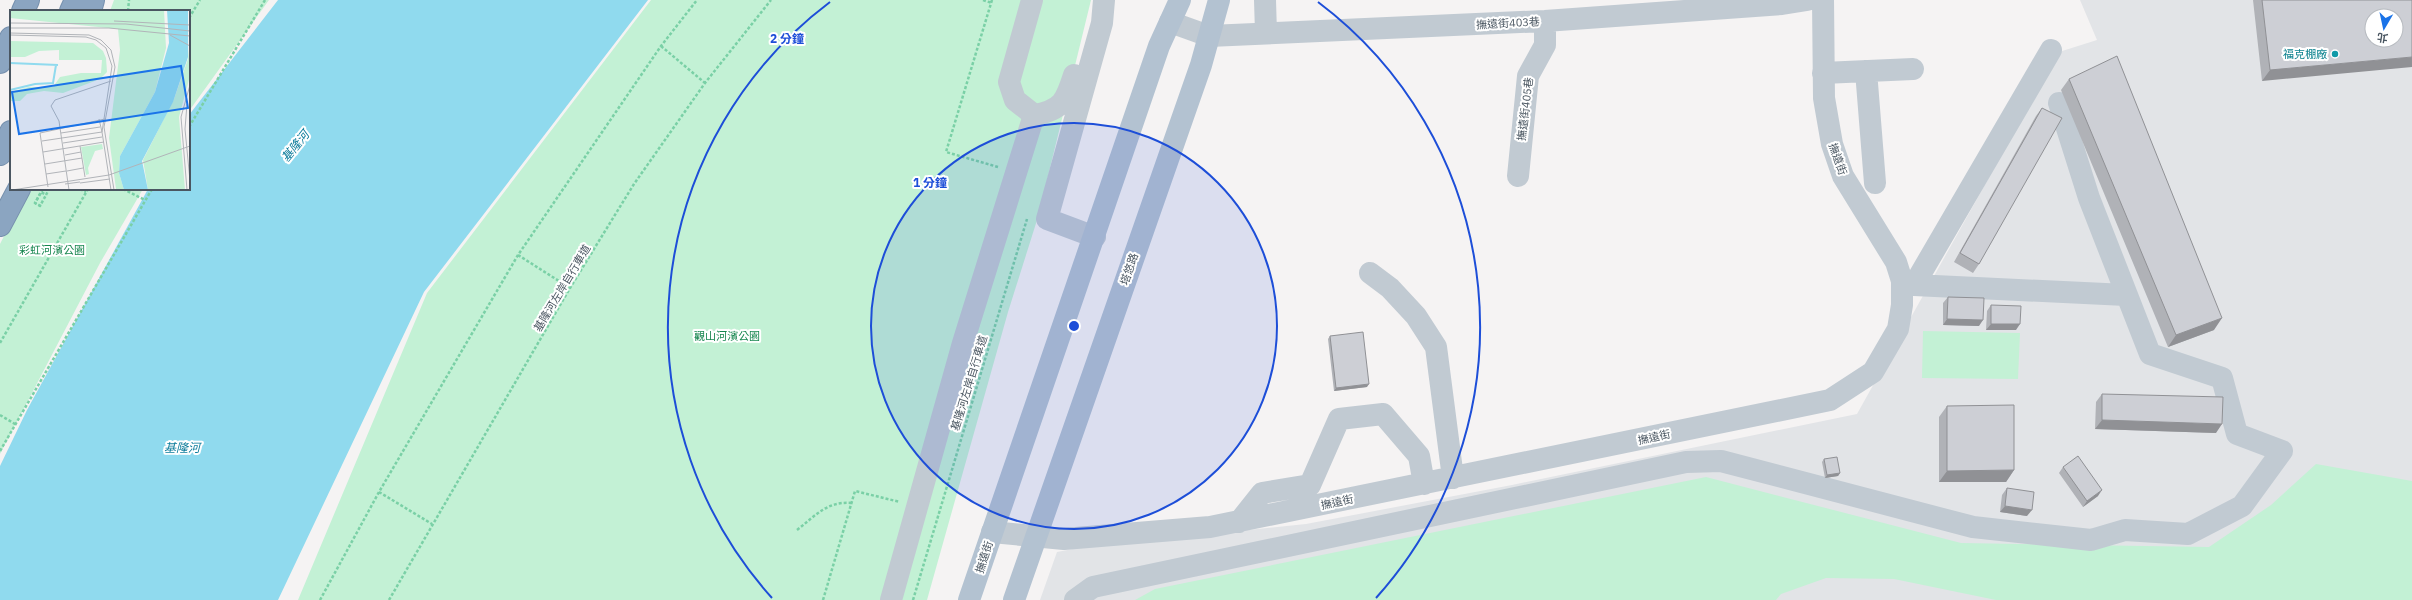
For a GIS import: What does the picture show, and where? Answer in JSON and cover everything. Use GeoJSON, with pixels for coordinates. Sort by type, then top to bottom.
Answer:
{"type":"FeatureCollection","features":[{"type":"Feature","properties":{"kind":"highway"},"geometry":{"type":"LineString","coordinates":[[23,10],[28,0]]}},
{"type":"Feature","properties":{"kind":"highway"},"geometry":{"type":"LineString","coordinates":[[71,10],[76,0]]}},
{"type":"Feature","properties":{"kind":"highway"},"geometry":{"type":"LineString","coordinates":[[90,10],[93,0]]}},
{"type":"Feature","properties":{"kind":"highway"},"geometry":{"type":"LineString","coordinates":[[0,62],[10,40]]}},
{"type":"Feature","properties":{"kind":"highway"},"geometry":{"type":"LineString","coordinates":[[0,154],[10,134]]}},
{"type":"Feature","properties":{"kind":"highway"},"geometry":{"type":"LineString","coordinates":[[0,225],[18,190]]}},
{"type":"Feature","properties":{"kind":"main road"},"geometry":{"type":"LineString","coordinates":[[992,532],[1095,236],[1159,46],[1180,0]]}},
{"type":"Feature","properties":{"kind":"main road","name":"塔悠路"},"geometry":{"type":"LineString","coordinates":[[1035,537],[1201,65],[1219,0]]}},
{"type":"Feature","properties":{"kind":"main road","name":"撫遠街"},"geometry":{"type":"LineString","coordinates":[[969,600],[992,532]]}},
{"type":"Feature","properties":{"kind":"main road"},"geometry":{"type":"LineString","coordinates":[[1014,600],[1035,537]]}},
{"type":"Feature","properties":{"kind":"street"},"geometry":{"type":"LineString","coordinates":[[1032,0],[1010,82],[1015,100],[1034,115],[1051,112],[1067,99],[1092,16],[1100,0]]}},
{"type":"Feature","properties":{"kind":"street"},"geometry":{"type":"LineString","coordinates":[[1095,236],[1048,219],[1102,23],[1104,0]]}},
{"type":"Feature","properties":{"kind":"street"},"geometry":{"type":"LineString","coordinates":[[1265,0],[1266,33]]}},
{"type":"Feature","properties":{"kind":"street","name":"撫遠街403巷"},"geometry":{"type":"LineString","coordinates":[[1209,36],[1545,21],[1789,4],[1807,0]]}},
{"type":"Feature","properties":{"kind":"street","name":"撫遠街"},"geometry":{"type":"LineString","coordinates":[[992,532],[1064,539],[1210,527],[1273,516],[1830,400],[1873,372],[1898,329],[1908,283],[1843,176],[1832,144],[1824,98],[1823,0]]}},
{"type":"Feature","properties":{"kind":"street","name":"撫遠街405巷"},"geometry":{"type":"LineString","coordinates":[[1518,176],[1528,76],[1545,45],[1545,21]]}},
{"type":"Feature","properties":{"kind":"street"},"geometry":{"type":"LineString","coordinates":[[1170,22],[1209,36]]}},
{"type":"Feature","properties":{"kind":"street"},"geometry":{"type":"LineString","coordinates":[[2051,50],[1908,283],[2126,295]]}},
{"type":"Feature","properties":{"kind":"street"},"geometry":{"type":"LineString","coordinates":[[1823,73],[1913,69]]}},
{"type":"Feature","properties":{"kind":"street"},"geometry":{"type":"LineString","coordinates":[[1866,71],[1875,183]]}},
{"type":"Feature","properties":{"kind":"street"},"geometry":{"type":"LineString","coordinates":[[1075,600],[1092,587],[1686,462],[1721,460],[1973,527],[2091,540],[2125,530],[2188,534],[2242,506],[2282,451],[2237,434],[2222,378],[2150,354],[2089,198],[2059,103]]}},
{"type":"Feature","properties":{"kind":"street"},"geometry":{"type":"LineString","coordinates":[[890,600],[964,343],[1034,115]]}},
{"type":"Feature","properties":{"kind":"street"},"geometry":{"type":"LineString","coordinates":[[1370,273],[1390,288],[1416,316],[1436,347],[1452,478]]}},
{"type":"Feature","properties":{"kind":"street"},"geometry":{"type":"LineString","coordinates":[[1239,522],[1262,493],[1310,485],[1339,419],[1383,414],[1419,456],[1424,484]]}},
{"type":"Feature","properties":{"kind":"path"},"geometry":{"type":"LineString","coordinates":[[128,10],[129,0]]}},
{"type":"Feature","properties":{"kind":"path"},"geometry":{"type":"LineString","coordinates":[[190,16],[200,0]]}},
{"type":"Feature","properties":{"kind":"path"},"geometry":{"type":"LineString","coordinates":[[190,125],[266,0]]}},
{"type":"Feature","properties":{"kind":"path"},"geometry":{"type":"LineString","coordinates":[[320,600],[379,492],[518,255],[661,46],[697,0]]}},
{"type":"Feature","properties":{"kind":"path","name":"基隆河左岸自行車道"},"geometry":{"type":"LineString","coordinates":[[390,600],[432,524],[570,288],[634,184],[705,83],[771,0]]}},
{"type":"Feature","properties":{"kind":"path"},"geometry":{"type":"LineString","coordinates":[[983,0],[992,1],[946,152],[1000,168]]}},
{"type":"Feature","properties":{"kind":"path"},"geometry":{"type":"LineString","coordinates":[[661,46],[705,83]]}},
{"type":"Feature","properties":{"kind":"path"},"geometry":{"type":"LineString","coordinates":[[40,206],[49,190]]}},
{"type":"Feature","properties":{"kind":"path"},"geometry":{"type":"LineString","coordinates":[[0,343],[87,190]]}},
{"type":"Feature","properties":{"kind":"path"},"geometry":{"type":"LineString","coordinates":[[125,190],[145,200]]}},
{"type":"Feature","properties":{"kind":"path"},"geometry":{"type":"LineString","coordinates":[[0,451],[151,190]]}},
{"type":"Feature","properties":{"kind":"path"},"geometry":{"type":"LineString","coordinates":[[35,203],[41,192]]}},
{"type":"Feature","properties":{"kind":"path"},"geometry":{"type":"LineString","coordinates":[[40,206],[46,195],[41,192]]}},
{"type":"Feature","properties":{"kind":"path"},"geometry":{"type":"LineString","coordinates":[[35,203],[41,192]]}},
{"type":"Feature","properties":{"kind":"path","name":"基隆河左岸自行車道"},"geometry":{"type":"LineString","coordinates":[[913,600],[1029,211]]}},
{"type":"Feature","properties":{"kind":"path"},"geometry":{"type":"LineString","coordinates":[[518,255],[570,288]]}},
{"type":"Feature","properties":{"kind":"path"},"geometry":{"type":"LineString","coordinates":[[0,416],[15,424]]}},
{"type":"Feature","properties":{"kind":"path"},"geometry":{"type":"LineString","coordinates":[[823,600],[855,491],[901,503],[903,495]]}},
{"type":"Feature","properties":{"kind":"path"},"geometry":{"type":"LineString","coordinates":[[379,492],[432,524]]}},
{"type":"Feature","properties":{"kind":"path"},"geometry":{"type":"LineString","coordinates":[[797,530],[827,507],[838,502],[851,503]]}},
{"type":"Feature","properties":{"kind":"shaded area"},"geometry":{"type":"Polygon","coordinates":[[[2080,0],[2412,0],[2412,600],[1040,600],[1057,552],[1083,547],[1306,524],[1512,485],[1857,414],[2059,52],[2097,40],[2080,0]]]}},
{"type":"Feature","properties":{"kind":"green space"},"geometry":{"type":"Polygon","coordinates":[[[114,0],[269,0],[190,110],[190,10],[110,10],[114,0]]]}},
{"type":"Feature","properties":{"kind":"green space","name":"觀山河濱公園"},"geometry":{"type":"Polygon","coordinates":[[[651,0],[1091,0],[1038,217],[1008,312],[927,600],[298,600],[427,293],[651,0]]]}},
{"type":"Feature","properties":{"kind":"green space","name":"彩虹河濱公園"},"geometry":{"type":"Polygon","coordinates":[[[27,190],[142,190],[100,263],[0,454],[0,244],[27,190]]]}},
{"type":"Feature","properties":{"kind":"green space"},"geometry":{"type":"Polygon","coordinates":[[[1923,331],[2020,333],[2018,379],[1922,378],[1923,331]]]}},
{"type":"Feature","properties":{"kind":"green space"},"geometry":{"type":"Polygon","coordinates":[[[2316,464],[2412,481],[2412,600],[1996,600],[1894,579],[1826,578],[1781,594],[1776,600],[1135,600],[1155,589],[1706,477],[1961,543],[2209,547],[2271,505],[2316,464]]]}},
{"type":"Feature","properties":{"kind":"water","name":"基隆河"},"geometry":{"type":"Polygon","coordinates":[[[278,0],[648,0],[424,292],[278,600],[0,600],[0,466],[27,410],[147,190],[190,190],[190,114],[278,0]]]}},
{"type":"Feature","properties":{"kind":"building","name":"福克棚廠"},"geometry":{"type":"Polygon","coordinates":[[[2262,0],[2412,0],[2412,57],[2270,70],[2262,0]]]}},
{"type":"Feature","properties":{"kind":"building"},"geometry":{"type":"Polygon","coordinates":[[[2117,56],[2222,318],[2176,335],[2069,79],[2117,56]]]}},
{"type":"Feature","properties":{"kind":"building"},"geometry":{"type":"Polygon","coordinates":[[[2042,108],[2062,118],[1979,264],[1960,253],[2042,108]]]}},
{"type":"Feature","properties":{"kind":"building"},"geometry":{"type":"Polygon","coordinates":[[[1948,297],[1984,298],[1983,320],[1947,319],[1948,297]]]}},
{"type":"Feature","properties":{"kind":"building"},"geometry":{"type":"Polygon","coordinates":[[[1991,305],[2021,306],[2020,324],[1991,324],[1991,305]]]}},
{"type":"Feature","properties":{"kind":"building"},"geometry":{"type":"Polygon","coordinates":[[[1363,332],[1369,384],[1336,388],[1330,336],[1363,332]]]}},
{"type":"Feature","properties":{"kind":"building"},"geometry":{"type":"Polygon","coordinates":[[[2102,394],[2223,397],[2222,424],[2102,420],[2102,394]]]}},
{"type":"Feature","properties":{"kind":"building"},"geometry":{"type":"Polygon","coordinates":[[[2014,405],[2014,470],[1947,471],[1947,406],[2014,405]]]}},
{"type":"Feature","properties":{"kind":"building"},"geometry":{"type":"Polygon","coordinates":[[[2078,456],[2102,490],[2087,501],[2063,467],[2078,456]]]}},
{"type":"Feature","properties":{"kind":"building"},"geometry":{"type":"Polygon","coordinates":[[[1837,457],[1840,473],[1827,475],[1824,459],[1837,457]]]}},
{"type":"Feature","properties":{"kind":"building"},"geometry":{"type":"Polygon","coordinates":[[[2007,488],[2034,492],[2032,510],[2005,506],[2007,488]]]}},
{"type":"Feature","properties":{"kind":"place","name":"福克棚廠"},"geometry":{"type":"Point","coordinates":[2335,54]}}]}
